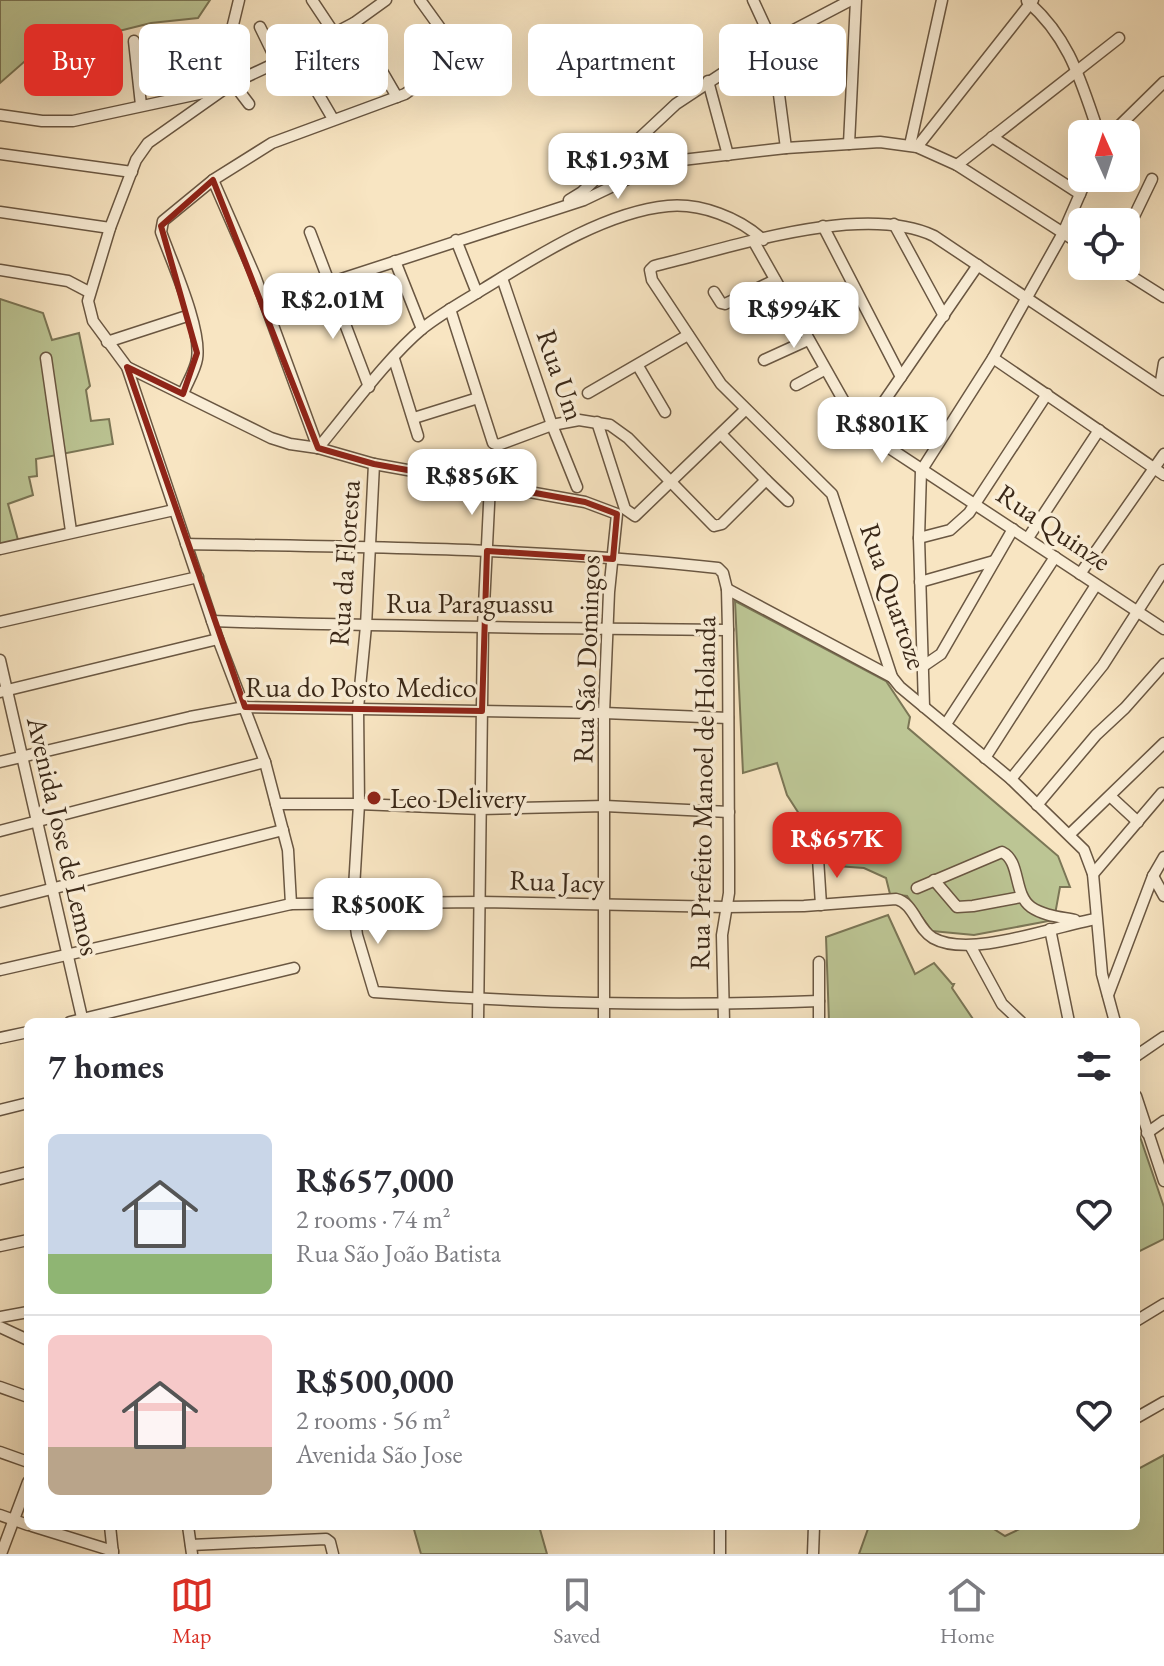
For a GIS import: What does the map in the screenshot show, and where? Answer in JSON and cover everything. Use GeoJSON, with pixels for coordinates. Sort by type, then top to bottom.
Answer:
{"type":"FeatureCollection","features":[{"type":"Feature","properties":{"kind":"street"},"geometry":{"type":"LineString","coordinates":[[233,24],[239,0]]}},
{"type":"Feature","properties":{"kind":"street"},"geometry":{"type":"LineString","coordinates":[[312,0],[328,24]]}},
{"type":"Feature","properties":{"kind":"street"},"geometry":{"type":"LineString","coordinates":[[386,0],[354,23],[397,97]]}},
{"type":"Feature","properties":{"kind":"street"},"geometry":{"type":"LineString","coordinates":[[420,0],[437,24]]}},
{"type":"Feature","properties":{"kind":"street"},"geometry":{"type":"LineString","coordinates":[[753,0],[764,24]]}},
{"type":"Feature","properties":{"kind":"street"},"geometry":{"type":"LineString","coordinates":[[806,24],[853,0],[849,144]]}},
{"type":"Feature","properties":{"kind":"street"},"geometry":{"type":"LineString","coordinates":[[914,146],[942,0]]}},
{"type":"Feature","properties":{"kind":"street"},"geometry":{"type":"LineString","coordinates":[[914,146],[1029,1],[1055,28],[1067,48],[1094,120]]}},
{"type":"Feature","properties":{"kind":"street"},"geometry":{"type":"LineString","coordinates":[[260,27],[266,39]]}},
{"type":"Feature","properties":{"kind":"street"},"geometry":{"type":"LineString","coordinates":[[957,165],[1119,38]]}},
{"type":"Feature","properties":{"kind":"street"},"geometry":{"type":"LineString","coordinates":[[134,41],[141,105]]}},
{"type":"Feature","properties":{"kind":"street"},"geometry":{"type":"LineString","coordinates":[[561,206],[582,192],[676,104],[719,74]]}},
{"type":"Feature","properties":{"kind":"street"},"geometry":{"type":"LineString","coordinates":[[708,81],[728,155]]}},
{"type":"Feature","properties":{"kind":"street"},"geometry":{"type":"LineString","coordinates":[[1125,120],[1164,82]]}},
{"type":"Feature","properties":{"kind":"street"},"geometry":{"type":"LineString","coordinates":[[183,394],[197,360],[190,315],[161,226],[165,218],[213,180],[272,143],[404,94]]}},
{"type":"Feature","properties":{"kind":"street"},"geometry":{"type":"LineString","coordinates":[[0,115],[42,121],[73,121],[184,96]]}},
{"type":"Feature","properties":{"kind":"street"},"geometry":{"type":"LineString","coordinates":[[214,96],[148,143],[140,153],[89,292],[89,311],[107,342],[127,367],[218,639],[265,762],[288,850],[291,904]]}},
{"type":"Feature","properties":{"kind":"street"},"geometry":{"type":"LineString","coordinates":[[240,96],[249,104]]}},
{"type":"Feature","properties":{"kind":"street"},"geometry":{"type":"LineString","coordinates":[[320,96],[333,119]]}},
{"type":"Feature","properties":{"kind":"street"},"geometry":{"type":"LineString","coordinates":[[779,96],[786,148]]}},
{"type":"Feature","properties":{"kind":"street"},"geometry":{"type":"LineString","coordinates":[[924,707],[919,538],[921,471],[993,358],[1063,233],[1080,194],[992,137]]}},
{"type":"Feature","properties":{"kind":"street"},"geometry":{"type":"LineString","coordinates":[[329,283],[590,198],[651,168],[682,160],[786,148],[880,142],[914,146],[957,165],[1068,236]]}},
{"type":"Feature","properties":{"kind":"street"},"geometry":{"type":"LineString","coordinates":[[0,154],[132,172]]}},
{"type":"Feature","properties":{"kind":"street"},"geometry":{"type":"LineString","coordinates":[[1138,208],[1152,179]]}},
{"type":"Feature","properties":{"kind":"street"},"geometry":{"type":"LineString","coordinates":[[213,180],[255,276],[318,448]]}},
{"type":"Feature","properties":{"kind":"street"},"geometry":{"type":"LineString","coordinates":[[318,448],[422,329],[450,309],[577,234],[665,206],[687,206],[748,226],[824,370],[855,425],[863,432],[978,265]]}},
{"type":"Feature","properties":{"kind":"street"},"geometry":{"type":"LineString","coordinates":[[0,212],[110,228]]}},
{"type":"Feature","properties":{"kind":"street"},"geometry":{"type":"LineString","coordinates":[[758,241],[823,226],[862,223],[915,227],[934,236],[1163,388]]}},
{"type":"Feature","properties":{"kind":"street"},"geometry":{"type":"LineString","coordinates":[[894,224],[944,316]]}},
{"type":"Feature","properties":{"kind":"street"},"geometry":{"type":"LineString","coordinates":[[823,226],[901,377]]}},
{"type":"Feature","properties":{"kind":"street"},"geometry":{"type":"LineString","coordinates":[[310,232],[369,387]]}},
{"type":"Feature","properties":{"kind":"street"},"geometry":{"type":"LineString","coordinates":[[456,240],[477,293]]}},
{"type":"Feature","properties":{"kind":"street","name":"Rua Quartoze"},"geometry":{"type":"LineString","coordinates":[[758,241],[654,266],[650,270],[652,280],[721,384],[832,494],[892,677],[1011,779],[1084,850],[1093,874],[1096,919],[1114,1018]]}},
{"type":"Feature","properties":{"kind":"street"},"geometry":{"type":"LineString","coordinates":[[395,261],[422,329]]}},
{"type":"Feature","properties":{"kind":"street"},"geometry":{"type":"LineString","coordinates":[[0,270],[68,281],[89,292]]}},
{"type":"Feature","properties":{"kind":"street","name":"Rua Um"},"geometry":{"type":"LineString","coordinates":[[502,278],[552,425],[577,487]]}},
{"type":"Feature","properties":{"kind":"street"},"geometry":{"type":"LineString","coordinates":[[714,292],[725,304],[775,280]]}},
{"type":"Feature","properties":{"kind":"street"},"geometry":{"type":"LineString","coordinates":[[1137,280],[1164,297]]}},
{"type":"Feature","properties":{"kind":"street"},"geometry":{"type":"LineString","coordinates":[[450,309],[493,443],[498,445],[552,425],[579,420],[618,429],[714,526],[722,524],[766,480]]}},
{"type":"Feature","properties":{"kind":"street"},"geometry":{"type":"LineString","coordinates":[[107,342],[190,315]]}},
{"type":"Feature","properties":{"kind":"street"},"geometry":{"type":"LineString","coordinates":[[588,393],[688,335]]}},
{"type":"Feature","properties":{"kind":"street"},"geometry":{"type":"LineString","coordinates":[[764,360],[808,340]]}},
{"type":"Feature","properties":{"kind":"street"},"geometry":{"type":"LineString","coordinates":[[46,358],[71,531]]}},
{"type":"Feature","properties":{"kind":"street"},"geometry":{"type":"LineString","coordinates":[[993,358],[1159,472]]}},
{"type":"Feature","properties":{"kind":"street"},"geometry":{"type":"LineString","coordinates":[[394,359],[418,436]]}},
{"type":"Feature","properties":{"kind":"street"},"geometry":{"type":"LineString","coordinates":[[1163,388],[1164,363]]}},
{"type":"Feature","properties":{"kind":"street"},"geometry":{"type":"LineString","coordinates":[[638,366],[665,412]]}},
{"type":"Feature","properties":{"kind":"street"},"geometry":{"type":"LineString","coordinates":[[127,367],[271,438],[374,464],[490,485],[483,626],[478,1018]]}},
{"type":"Feature","properties":{"kind":"street"},"geometry":{"type":"LineString","coordinates":[[796,385],[824,370]]}},
{"type":"Feature","properties":{"kind":"street"},"geometry":{"type":"LineString","coordinates":[[919,538],[950,530],[969,513],[1047,394]]}},
{"type":"Feature","properties":{"kind":"street"},"geometry":{"type":"LineString","coordinates":[[414,418],[478,398]]}},
{"type":"Feature","properties":{"kind":"street"},"geometry":{"type":"LineString","coordinates":[[597,422],[628,513],[635,516],[745,410]]}},
{"type":"Feature","properties":{"kind":"street"},"geometry":{"type":"LineString","coordinates":[[1028,538],[1099,430]]}},
{"type":"Feature","properties":{"kind":"street","name":"Rua Quinze"},"geometry":{"type":"LineString","coordinates":[[863,432],[1164,629]]}},
{"type":"Feature","properties":{"kind":"street"},"geometry":{"type":"LineString","coordinates":[[721,434],[788,501]]}},
{"type":"Feature","properties":{"kind":"street"},"geometry":{"type":"LineString","coordinates":[[1080,574],[1159,472],[1164,454]]}},
{"type":"Feature","properties":{"kind":"street","name":"Rua da Floresta"},"geometry":{"type":"LineString","coordinates":[[374,464],[366,626],[358,708],[359,804],[353,905],[357,935],[374,992],[478,1000]]}},
{"type":"Feature","properties":{"kind":"street","name":"Rua São Domingos"},"geometry":{"type":"LineString","coordinates":[[490,485],[585,502],[617,514],[604,713],[604,1018]]}},
{"type":"Feature","properties":{"kind":"street"},"geometry":{"type":"LineString","coordinates":[[0,549],[174,510]]}},
{"type":"Feature","properties":{"kind":"street"},"geometry":{"type":"LineString","coordinates":[[922,667],[941,654],[1013,529]]}},
{"type":"Feature","properties":{"kind":"street"},"geometry":{"type":"LineString","coordinates":[[186,544],[487,551],[613,559]]}},
{"type":"Feature","properties":{"kind":"street"},"geometry":{"type":"LineString","coordinates":[[946,724],[1055,557]]}},
{"type":"Feature","properties":{"kind":"street","name":"Rua Prefeito Manoel de Holanda"},"geometry":{"type":"LineString","coordinates":[[613,559],[718,568],[726,577],[729,882],[722,935],[724,1018]]}},
{"type":"Feature","properties":{"kind":"street"},"geometry":{"type":"LineString","coordinates":[[920,582],[994,561]]}},
{"type":"Feature","properties":{"kind":"street"},"geometry":{"type":"LineString","coordinates":[[1011,779],[1103,665],[1164,570]]}},
{"type":"Feature","properties":{"kind":"street"},"geometry":{"type":"LineString","coordinates":[[0,622],[198,577]]}},
{"type":"Feature","properties":{"kind":"street"},"geometry":{"type":"LineString","coordinates":[[985,758],[1096,585]]}},
{"type":"Feature","properties":{"kind":"street"},"geometry":{"type":"LineString","coordinates":[[727,589],[892,677]]}},
{"type":"Feature","properties":{"kind":"street","name":"Rua Paraguassu"},"geometry":{"type":"LineString","coordinates":[[212,621],[728,630]]}},
{"type":"Feature","properties":{"kind":"street"},"geometry":{"type":"LineString","coordinates":[[3,691],[218,639]]}},
{"type":"Feature","properties":{"kind":"street","name":"Avenida Jose de Lemos"},"geometry":{"type":"LineString","coordinates":[[0,660],[3,691],[82,1018]]}},
{"type":"Feature","properties":{"kind":"street"},"geometry":{"type":"LineString","coordinates":[[1037,805],[1096,735],[1164,664]]}},
{"type":"Feature","properties":{"kind":"street","name":"Rua do Posto Medico"},"geometry":{"type":"LineString","coordinates":[[0,762],[245,707],[728,718]]}},
{"type":"Feature","properties":{"kind":"street"},"geometry":{"type":"LineString","coordinates":[[1070,834],[1164,743]]}},
{"type":"Feature","properties":{"kind":"street"},"geometry":{"type":"LineString","coordinates":[[0,831],[265,762]]}},
{"type":"Feature","properties":{"kind":"street"},"geometry":{"type":"LineString","coordinates":[[1093,874],[1162,793]]}},
{"type":"Feature","properties":{"kind":"street"},"geometry":{"type":"LineString","coordinates":[[1110,796],[1138,822]]}},
{"type":"Feature","properties":{"kind":"street"},"geometry":{"type":"LineString","coordinates":[[276,804],[481,809],[605,806],[729,812]]}},
{"type":"Feature","properties":{"kind":"street"},"geometry":{"type":"LineString","coordinates":[[0,902],[283,830]]}},
{"type":"Feature","properties":{"kind":"street"},"geometry":{"type":"LineString","coordinates":[[917,888],[1002,852],[1007,853],[1021,897],[1029,905],[1041,912],[1081,921]]}},
{"type":"Feature","properties":{"kind":"street"},"geometry":{"type":"LineString","coordinates":[[1108,997],[1153,876],[1164,857]]}},
{"type":"Feature","properties":{"kind":"street"},"geometry":{"type":"LineString","coordinates":[[818,858],[821,905]]}},
{"type":"Feature","properties":{"kind":"street"},"geometry":{"type":"LineString","coordinates":[[1153,876],[1164,896]]}},
{"type":"Feature","properties":{"kind":"street"},"geometry":{"type":"LineString","coordinates":[[934,880],[957,907],[1021,897]]}},
{"type":"Feature","properties":{"kind":"street","name":"Rua Jacy"},"geometry":{"type":"LineString","coordinates":[[0,970],[291,904],[480,902],[726,907],[902,900],[933,938],[971,947],[1096,919]]}},
{"type":"Feature","properties":{"kind":"street"},"geometry":{"type":"LineString","coordinates":[[1050,929],[1068,1018]]}},
{"type":"Feature","properties":{"kind":"street"},"geometry":{"type":"LineString","coordinates":[[971,947],[1002,1004],[1017,1018]]}},
{"type":"Feature","properties":{"kind":"street"},"geometry":{"type":"LineString","coordinates":[[819,962],[819,1018]]}},
{"type":"Feature","properties":{"kind":"street"},"geometry":{"type":"LineString","coordinates":[[91,1018],[294,968]]}},
{"type":"Feature","properties":{"kind":"street"},"geometry":{"type":"LineString","coordinates":[[478,1000],[724,1005],[819,1001]]}},
{"type":"Feature","properties":{"kind":"street"},"geometry":{"type":"LineString","coordinates":[[0,1038],[24,1033]]}},
{"type":"Feature","properties":{"kind":"street"},"geometry":{"type":"LineString","coordinates":[[1140,1053],[1164,1037]]}},
{"type":"Feature","properties":{"kind":"street"},"geometry":{"type":"LineString","coordinates":[[0,1110],[24,1104]]}},
{"type":"Feature","properties":{"kind":"street"},"geometry":{"type":"LineString","coordinates":[[1140,1109],[1164,1181]]}},
{"type":"Feature","properties":{"kind":"street"},"geometry":{"type":"LineString","coordinates":[[1147,1133],[1164,1121]]}},
{"type":"Feature","properties":{"kind":"street"},"geometry":{"type":"LineString","coordinates":[[0,1179],[24,1173]]}},
{"type":"Feature","properties":{"kind":"street"},"geometry":{"type":"LineString","coordinates":[[0,1246],[24,1241]]}},
{"type":"Feature","properties":{"kind":"street"},"geometry":{"type":"LineString","coordinates":[[1140,1319],[1164,1304]]}},
{"type":"Feature","properties":{"kind":"street"},"geometry":{"type":"LineString","coordinates":[[0,1317],[24,1313]]}},
{"type":"Feature","properties":{"kind":"street"},"geometry":{"type":"LineString","coordinates":[[0,1327],[24,1338]]}},
{"type":"Feature","properties":{"kind":"street"},"geometry":{"type":"LineString","coordinates":[[0,1387],[24,1396]]}},
{"type":"Feature","properties":{"kind":"street"},"geometry":{"type":"LineString","coordinates":[[1140,1416],[1164,1402]]}},
{"type":"Feature","properties":{"kind":"street"},"geometry":{"type":"LineString","coordinates":[[0,1452],[24,1461]]}},
{"type":"Feature","properties":{"kind":"street"},"geometry":{"type":"LineString","coordinates":[[1,1554],[24,1492]]}},
{"type":"Feature","properties":{"kind":"street"},"geometry":{"type":"LineString","coordinates":[[0,1515],[24,1523]]}},
{"type":"Feature","properties":{"kind":"street"},"geometry":{"type":"LineString","coordinates":[[45,1530],[113,1552],[110,1530]]}},
{"type":"Feature","properties":{"kind":"street"},"geometry":{"type":"LineString","coordinates":[[720,1530],[720,1554]]}},
{"type":"Feature","properties":{"kind":"street"},"geometry":{"type":"LineString","coordinates":[[813,1554],[814,1530]]}},
{"type":"Feature","properties":{"kind":"street"},"geometry":{"type":"LineString","coordinates":[[191,1549],[326,1539],[333,1554]]}},
{"type":"Feature","properties":{"kind":"highlighted area"},"geometry":{"type":"Polygon","coordinates":[[[213,180],[318,448],[374,464],[585,502],[617,514],[613,559],[487,551],[482,711],[245,707],[127,367],[183,394],[197,353],[161,226],[213,180]]]}},
{"type":"Feature","properties":{"kind":"green space"},"geometry":{"type":"Polygon","coordinates":[[[0,0],[210,0],[198,18],[139,24],[123,30],[123,24],[24,24],[24,62],[0,83],[0,0]]]}},
{"type":"Feature","properties":{"kind":"green space"},"geometry":{"type":"Polygon","coordinates":[[[0,299],[43,313],[52,340],[79,333],[90,386],[86,390],[91,421],[109,419],[113,444],[36,459],[37,476],[29,477],[33,495],[8,504],[18,540],[0,544],[0,299]]]}},
{"type":"Feature","properties":{"kind":"green space"},"geometry":{"type":"Polygon","coordinates":[[[735,601],[886,681],[910,717],[908,728],[1058,856],[1070,887],[1060,887],[1054,920],[974,935],[932,931],[907,896],[890,894],[886,878],[864,868],[837,866],[838,833],[812,834],[787,795],[777,763],[743,773],[735,601]]]}},
{"type":"Feature","properties":{"kind":"green space"},"geometry":{"type":"Polygon","coordinates":[[[888,915],[915,974],[934,963],[954,984],[952,988],[972,1018],[829,1018],[826,937],[888,915]]]}},
{"type":"Feature","properties":{"kind":"green space"},"geometry":{"type":"Polygon","coordinates":[[[1140,1137],[1164,1207],[1164,1239],[1140,1251],[1140,1137]]]}},
{"type":"Feature","properties":{"kind":"green space"},"geometry":{"type":"Polygon","coordinates":[[[1164,1455],[1164,1554],[859,1554],[868,1530],[995,1530],[1005,1536],[1018,1530],[1140,1530],[1140,1468],[1164,1455]]]}},
{"type":"Feature","properties":{"kind":"green space"},"geometry":{"type":"Polygon","coordinates":[[[414,1530],[540,1530],[547,1554],[421,1554],[414,1530]]]}},
{"type":"Feature","properties":{"kind":"place","name":"Leo Delivery"},"geometry":{"type":"Point","coordinates":[374,798]}}]}
